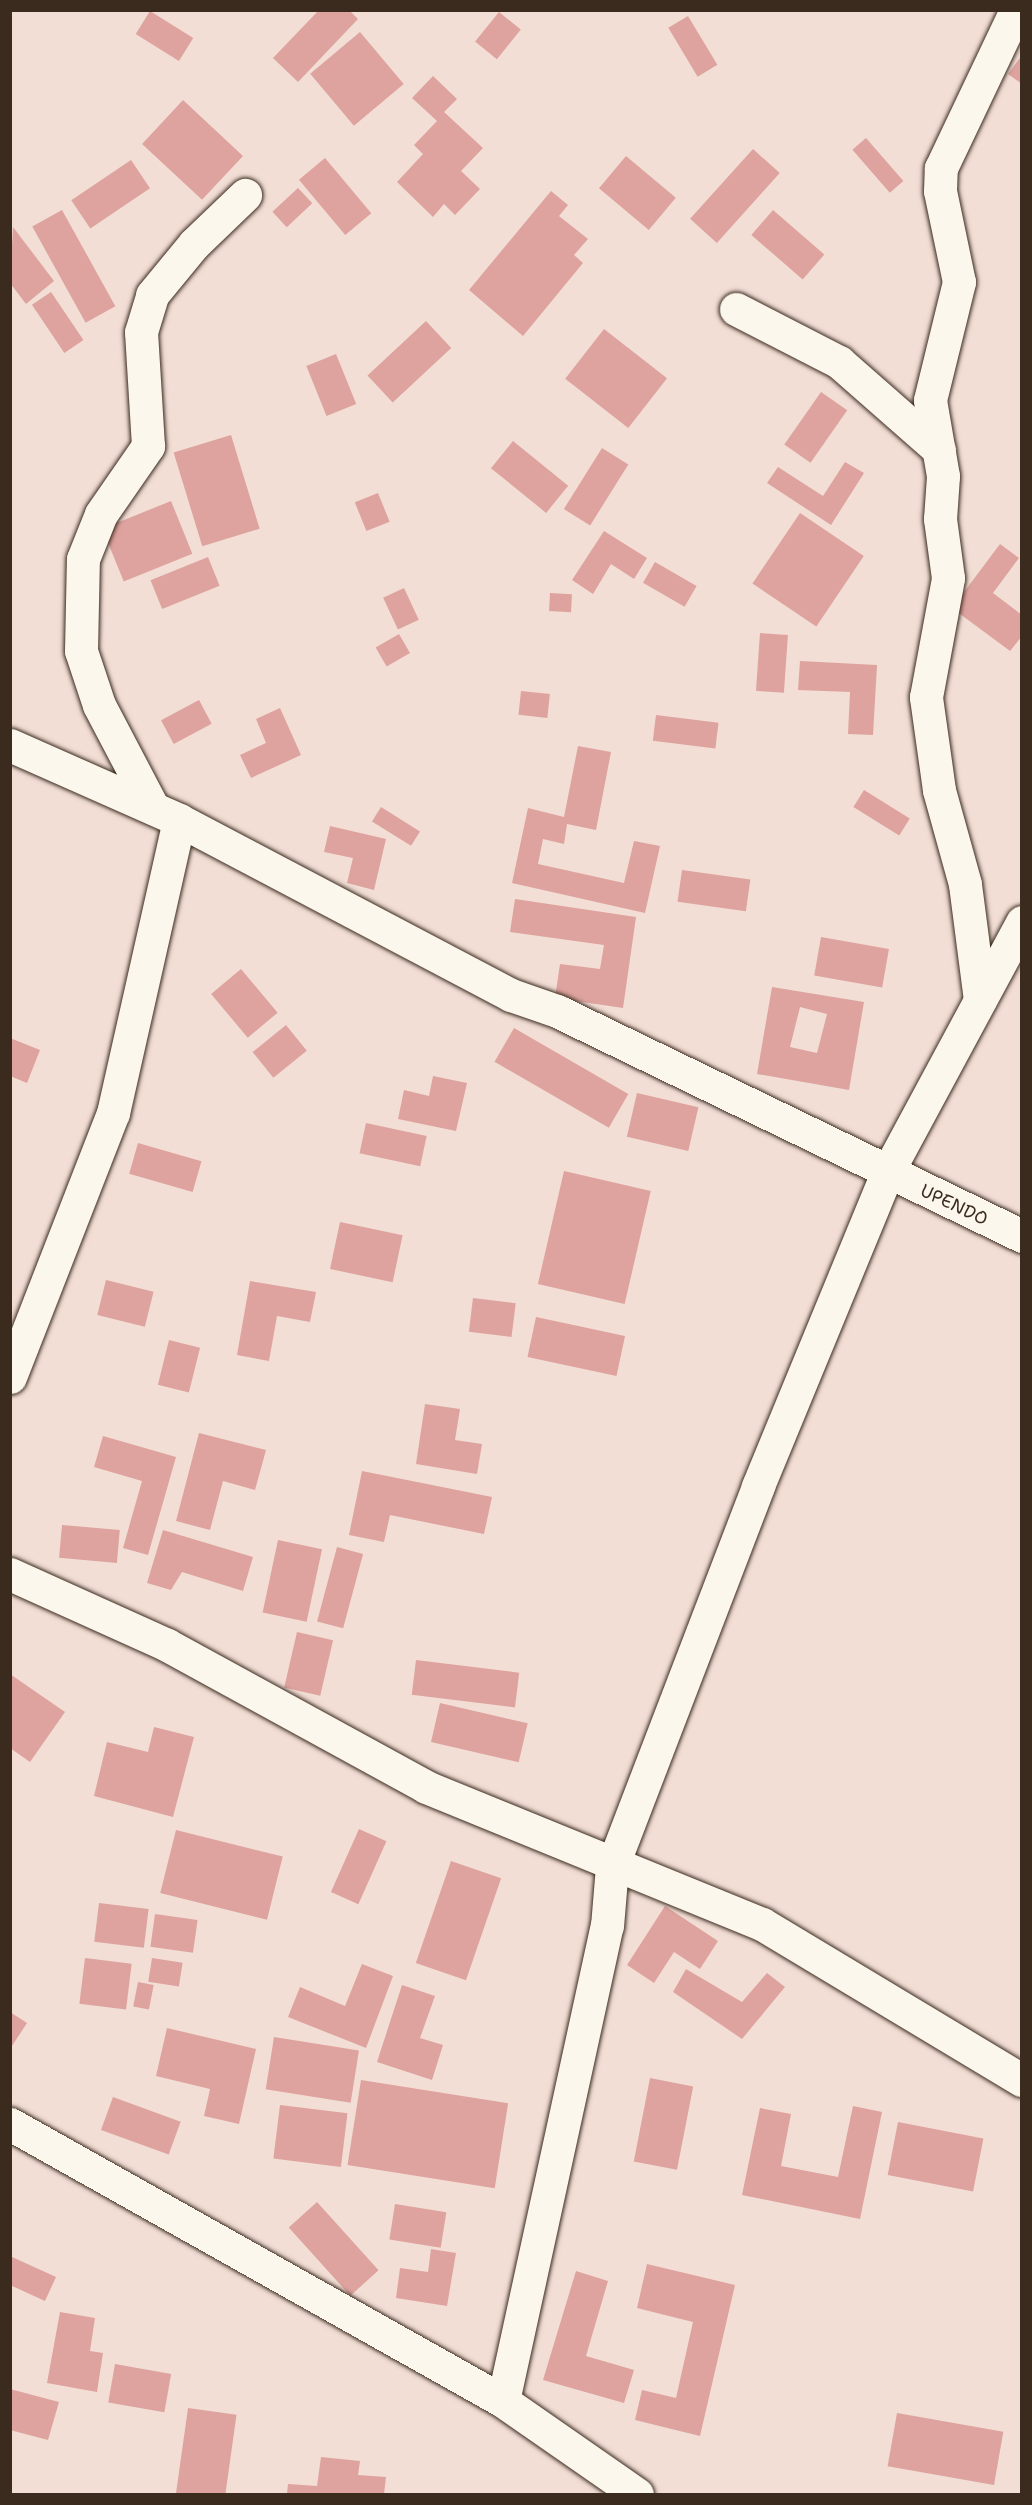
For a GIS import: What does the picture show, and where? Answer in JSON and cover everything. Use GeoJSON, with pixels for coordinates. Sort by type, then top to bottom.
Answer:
{"type":"FeatureCollection","features":[{"type":"Feature","properties":{"kind":"street"},"geometry":{"type":"LineString","coordinates":[[980,1000],[965,884],[939,790],[926,697],[948,594],[939,450],[931,391],[959,269],[940,191],[941,168],[1016,10]]}},
{"type":"Feature","properties":{"kind":"street"},"geometry":{"type":"LineString","coordinates":[[10,1377],[106,1134],[166,814],[99,705],[81,651],[82,559],[101,514],[148,446],[141,332],[152,295],[194,244],[245,195]]}},
{"type":"Feature","properties":{"kind":"street"},"geometry":{"type":"LineString","coordinates":[[736,309],[839,362],[939,450]]}},
{"type":"Feature","properties":{"kind":"street","name":"UPENDO"},"geometry":{"type":"LineString","coordinates":[[10,746],[166,814],[511,995],[557,1011],[887,1173],[1022,1236]]}},
{"type":"Feature","properties":{"kind":"street"},"geometry":{"type":"LineString","coordinates":[[503,2401],[607,1926],[612,1867],[758,1486],[887,1173],[1022,922]]}},
{"type":"Feature","properties":{"kind":"street"},"geometry":{"type":"LineString","coordinates":[[10,1574],[166,1645],[426,1787],[612,1867],[771,1928],[1022,2080]]}},
{"type":"Feature","properties":{"kind":"street"},"geometry":{"type":"LineString","coordinates":[[10,2124],[503,2401],[637,2494]]}},
{"type":"Feature","properties":{"kind":"building"},"geometry":{"type":"Polygon","coordinates":[[[319,10],[349,10],[358,19],[298,82],[273,58],[319,10]]]}},
{"type":"Feature","properties":{"kind":"building"},"geometry":{"type":"Polygon","coordinates":[[[150,11],[193,38],[179,61],[136,34],[150,11]]]}},
{"type":"Feature","properties":{"kind":"building"},"geometry":{"type":"Polygon","coordinates":[[[499,12],[521,30],[497,59],[475,42],[499,12]]]}},
{"type":"Feature","properties":{"kind":"building"},"geometry":{"type":"Polygon","coordinates":[[[688,16],[717,65],[698,77],[668,28],[688,16]]]}},
{"type":"Feature","properties":{"kind":"building"},"geometry":{"type":"Polygon","coordinates":[[[360,32],[404,84],[354,126],[310,74],[360,32]]]}},
{"type":"Feature","properties":{"kind":"building"},"geometry":{"type":"Polygon","coordinates":[[[1022,55],[1022,84],[1008,74],[1022,55]]]}},
{"type":"Feature","properties":{"kind":"building"},"geometry":{"type":"Polygon","coordinates":[[[433,76],[457,99],[444,112],[483,148],[461,171],[480,189],[455,215],[444,204],[433,217],[397,182],[423,154],[414,145],[437,121],[412,98],[433,76]]]}},
{"type":"Feature","properties":{"kind":"building"},"geometry":{"type":"Polygon","coordinates":[[[183,100],[243,156],[202,200],[142,144],[183,100]]]}},
{"type":"Feature","properties":{"kind":"building"},"geometry":{"type":"Polygon","coordinates":[[[866,138],[903,181],[890,193],[852,150],[866,138]]]}},
{"type":"Feature","properties":{"kind":"building"},"geometry":{"type":"Polygon","coordinates":[[[753,149],[780,173],[717,243],[690,219],[753,149]]]}},
{"type":"Feature","properties":{"kind":"building"},"geometry":{"type":"Polygon","coordinates":[[[626,156],[676,198],[649,230],[599,188],[626,156]]]}},
{"type":"Feature","properties":{"kind":"building"},"geometry":{"type":"Polygon","coordinates":[[[325,158],[371,213],[345,235],[299,180],[325,158]]]}},
{"type":"Feature","properties":{"kind":"building"},"geometry":{"type":"Polygon","coordinates":[[[131,160],[150,188],[90,228],[71,200],[131,160]]]}},
{"type":"Feature","properties":{"kind":"building"},"geometry":{"type":"Polygon","coordinates":[[[298,188],[312,203],[287,227],[272,212],[298,188]]]}},
{"type":"Feature","properties":{"kind":"building"},"geometry":{"type":"Polygon","coordinates":[[[551,191],[568,205],[559,216],[588,239],[574,255],[583,263],[523,336],[469,290],[551,191]]]}},
{"type":"Feature","properties":{"kind":"building"},"geometry":{"type":"Polygon","coordinates":[[[62,210],[115,306],[86,323],[32,226],[62,210]]]}},
{"type":"Feature","properties":{"kind":"building"},"geometry":{"type":"Polygon","coordinates":[[[773,210],[824,255],[803,280],[751,235],[773,210]]]}},
{"type":"Feature","properties":{"kind":"building"},"geometry":{"type":"Polygon","coordinates":[[[13,227],[54,281],[26,304],[10,283],[13,227]]]}},
{"type":"Feature","properties":{"kind":"building"},"geometry":{"type":"Polygon","coordinates":[[[51,292],[83,340],[64,353],[32,305],[51,292]]]}},
{"type":"Feature","properties":{"kind":"building"},"geometry":{"type":"Polygon","coordinates":[[[426,321],[451,348],[393,403],[367,376],[426,321]]]}},
{"type":"Feature","properties":{"kind":"building"},"geometry":{"type":"Polygon","coordinates":[[[604,329],[667,378],[628,428],[565,379],[604,329]]]}},
{"type":"Feature","properties":{"kind":"building"},"geometry":{"type":"Polygon","coordinates":[[[336,354],[356,404],[327,416],[306,366],[336,354]]]}},
{"type":"Feature","properties":{"kind":"building"},"geometry":{"type":"Polygon","coordinates":[[[821,392],[847,410],[811,463],[784,444],[821,392]]]}},
{"type":"Feature","properties":{"kind":"building"},"geometry":{"type":"Polygon","coordinates":[[[231,435],[260,529],[202,546],[174,453],[231,435]]]}},
{"type":"Feature","properties":{"kind":"building"},"geometry":{"type":"Polygon","coordinates":[[[513,441],[568,486],[546,513],[491,468],[513,441]]]}},
{"type":"Feature","properties":{"kind":"building"},"geometry":{"type":"Polygon","coordinates":[[[602,448],[628,464],[590,525],[564,509],[602,448]]]}},
{"type":"Feature","properties":{"kind":"building"},"geometry":{"type":"Polygon","coordinates":[[[845,462],[864,473],[831,525],[767,483],[778,467],[823,496],[845,462]]]}},
{"type":"Feature","properties":{"kind":"building"},"geometry":{"type":"Polygon","coordinates":[[[378,493],[390,522],[366,531],[355,502],[378,493]]]}},
{"type":"Feature","properties":{"kind":"building"},"geometry":{"type":"Polygon","coordinates":[[[171,501],[192,554],[124,582],[102,529],[171,501]]]}},
{"type":"Feature","properties":{"kind":"building"},"geometry":{"type":"Polygon","coordinates":[[[800,513],[864,556],[816,627],[752,583],[800,513]]]}},
{"type":"Feature","properties":{"kind":"building"},"geometry":{"type":"Polygon","coordinates":[[[604,531],[647,558],[634,579],[611,564],[593,594],[572,580],[604,531]]]}},
{"type":"Feature","properties":{"kind":"building"},"geometry":{"type":"Polygon","coordinates":[[[1000,544],[1019,558],[993,593],[1022,615],[1022,636],[1010,651],[952,608],[1000,544]]]}},
{"type":"Feature","properties":{"kind":"building"},"geometry":{"type":"Polygon","coordinates":[[[208,557],[220,586],[162,609],[151,580],[208,557]]]}},
{"type":"Feature","properties":{"kind":"building"},"geometry":{"type":"Polygon","coordinates":[[[655,562],[697,586],[685,607],[643,583],[655,562]]]}},
{"type":"Feature","properties":{"kind":"building"},"geometry":{"type":"Polygon","coordinates":[[[404,588],[419,620],[398,629],[383,598],[404,588]]]}},
{"type":"Feature","properties":{"kind":"building"},"geometry":{"type":"Polygon","coordinates":[[[550,593],[572,594],[571,612],[549,611],[550,593]]]}},
{"type":"Feature","properties":{"kind":"building"},"geometry":{"type":"Polygon","coordinates":[[[760,633],[788,635],[784,693],[756,691],[760,633]]]}},
{"type":"Feature","properties":{"kind":"building"},"geometry":{"type":"Polygon","coordinates":[[[399,634],[410,653],[387,667],[376,648],[399,634]]]}},
{"type":"Feature","properties":{"kind":"building"},"geometry":{"type":"Polygon","coordinates":[[[800,661],[877,665],[873,735],[848,734],[850,692],[798,690],[800,661]]]}},
{"type":"Feature","properties":{"kind":"building"},"geometry":{"type":"Polygon","coordinates":[[[521,691],[550,694],[547,718],[518,715],[521,691]]]}},
{"type":"Feature","properties":{"kind":"building"},"geometry":{"type":"Polygon","coordinates":[[[199,700],[212,724],[174,744],[161,720],[199,700]]]}},
{"type":"Feature","properties":{"kind":"building"},"geometry":{"type":"Polygon","coordinates":[[[280,708],[301,755],[251,778],[240,755],[266,743],[256,719],[280,708]]]}},
{"type":"Feature","properties":{"kind":"building"},"geometry":{"type":"Polygon","coordinates":[[[656,715],[719,723],[715,748],[653,741],[656,715]]]}},
{"type":"Feature","properties":{"kind":"building"},"geometry":{"type":"Polygon","coordinates":[[[578,746],[611,752],[596,830],[567,824],[564,844],[543,839],[538,864],[624,883],[634,841],[660,846],[645,913],[512,883],[528,808],[564,817],[578,746]]]}},
{"type":"Feature","properties":{"kind":"building"},"geometry":{"type":"Polygon","coordinates":[[[864,790],[910,819],[899,836],[853,807],[864,790]]]}},
{"type":"Feature","properties":{"kind":"building"},"geometry":{"type":"Polygon","coordinates":[[[381,807],[420,831],[411,846],[372,821],[381,807]]]}},
{"type":"Feature","properties":{"kind":"building"},"geometry":{"type":"Polygon","coordinates":[[[330,826],[386,839],[374,890],[347,883],[353,858],[324,852],[330,826]]]}},
{"type":"Feature","properties":{"kind":"building"},"geometry":{"type":"Polygon","coordinates":[[[682,870],[750,880],[746,911],[678,902],[682,870]]]}},
{"type":"Feature","properties":{"kind":"building"},"geometry":{"type":"Polygon","coordinates":[[[515,899],[636,917],[623,1008],[555,998],[560,964],[600,969],[604,945],[510,932],[515,899]]]}},
{"type":"Feature","properties":{"kind":"building"},"geometry":{"type":"Polygon","coordinates":[[[821,937],[889,949],[882,987],[814,975],[821,937]]]}},
{"type":"Feature","properties":{"kind":"building"},"geometry":{"type":"Polygon","coordinates":[[[241,969],[278,1013],[248,1038],[211,994],[241,969]]]}},
{"type":"Feature","properties":{"kind":"building"},"geometry":{"type":"Polygon","coordinates":[[[772,987],[864,1002],[849,1090],[757,1074],[772,987]],[[800,1007],[790,1047],[817,1053],[827,1014],[800,1007]]]}},
{"type":"Feature","properties":{"kind":"building"},"geometry":{"type":"Polygon","coordinates":[[[286,1025],[307,1051],[273,1078],[253,1052],[286,1025]]]}},
{"type":"Feature","properties":{"kind":"building"},"geometry":{"type":"Polygon","coordinates":[[[514,1028],[628,1094],[609,1128],[494,1062],[514,1028]]]}},
{"type":"Feature","properties":{"kind":"building"},"geometry":{"type":"Polygon","coordinates":[[[10,1038],[40,1050],[27,1083],[10,1076],[10,1038]]]}},
{"type":"Feature","properties":{"kind":"building"},"geometry":{"type":"Polygon","coordinates":[[[433,1076],[467,1083],[456,1131],[398,1119],[404,1090],[429,1096],[433,1076]]]}},
{"type":"Feature","properties":{"kind":"building"},"geometry":{"type":"Polygon","coordinates":[[[637,1093],[698,1107],[688,1151],[627,1137],[637,1093]]]}},
{"type":"Feature","properties":{"kind":"building"},"geometry":{"type":"Polygon","coordinates":[[[366,1123],[427,1136],[420,1166],[360,1153],[366,1123]]]}},
{"type":"Feature","properties":{"kind":"building"},"geometry":{"type":"Polygon","coordinates":[[[138,1143],[201,1161],[193,1192],[129,1174],[138,1143]]]}},
{"type":"Feature","properties":{"kind":"building"},"geometry":{"type":"Polygon","coordinates":[[[564,1171],[651,1191],[625,1304],[538,1284],[564,1171]]]}},
{"type":"Feature","properties":{"kind":"building"},"geometry":{"type":"Polygon","coordinates":[[[340,1222],[403,1235],[393,1282],[330,1269],[340,1222]]]}},
{"type":"Feature","properties":{"kind":"building"},"geometry":{"type":"Polygon","coordinates":[[[106,1280],[154,1292],[145,1327],[97,1315],[106,1280]]]}},
{"type":"Feature","properties":{"kind":"building"},"geometry":{"type":"Polygon","coordinates":[[[250,1281],[316,1292],[310,1322],[277,1316],[269,1361],[237,1355],[250,1281]]]}},
{"type":"Feature","properties":{"kind":"building"},"geometry":{"type":"Polygon","coordinates":[[[473,1298],[516,1303],[512,1337],[469,1332],[473,1298]]]}},
{"type":"Feature","properties":{"kind":"building"},"geometry":{"type":"Polygon","coordinates":[[[536,1317],[625,1336],[616,1376],[527,1357],[536,1317]]]}},
{"type":"Feature","properties":{"kind":"building"},"geometry":{"type":"Polygon","coordinates":[[[169,1340],[200,1348],[189,1392],[158,1385],[169,1340]]]}},
{"type":"Feature","properties":{"kind":"building"},"geometry":{"type":"Polygon","coordinates":[[[425,1404],[460,1409],[455,1440],[482,1444],[477,1474],[416,1464],[425,1404]]]}},
{"type":"Feature","properties":{"kind":"building"},"geometry":{"type":"Polygon","coordinates":[[[199,1433],[266,1450],[255,1490],[223,1481],[210,1530],[176,1521],[199,1433]]]}},
{"type":"Feature","properties":{"kind":"building"},"geometry":{"type":"Polygon","coordinates":[[[103,1436],[176,1457],[148,1555],[123,1548],[142,1481],[94,1467],[103,1436]]]}},
{"type":"Feature","properties":{"kind":"building"},"geometry":{"type":"Polygon","coordinates":[[[362,1471],[492,1497],[484,1534],[390,1515],[384,1542],[349,1535],[362,1471]]]}},
{"type":"Feature","properties":{"kind":"building"},"geometry":{"type":"Polygon","coordinates":[[[62,1525],[120,1530],[117,1563],[59,1558],[62,1525]]]}},
{"type":"Feature","properties":{"kind":"building"},"geometry":{"type":"Polygon","coordinates":[[[163,1530],[253,1557],[243,1591],[182,1572],[171,1590],[147,1583],[163,1530]]]}},
{"type":"Feature","properties":{"kind":"building"},"geometry":{"type":"Polygon","coordinates":[[[278,1540],[322,1549],[307,1622],[263,1612],[278,1540]]]}},
{"type":"Feature","properties":{"kind":"building"},"geometry":{"type":"Polygon","coordinates":[[[337,1547],[363,1554],[343,1628],[317,1621],[337,1547]]]}},
{"type":"Feature","properties":{"kind":"building"},"geometry":{"type":"Polygon","coordinates":[[[297,1632],[333,1640],[320,1696],[284,1688],[297,1632]]]}},
{"type":"Feature","properties":{"kind":"building"},"geometry":{"type":"Polygon","coordinates":[[[416,1660],[519,1673],[515,1707],[412,1695],[416,1660]]]}},
{"type":"Feature","properties":{"kind":"building"},"geometry":{"type":"Polygon","coordinates":[[[10,1674],[65,1712],[30,1762],[10,1748],[10,1674]]]}},
{"type":"Feature","properties":{"kind":"building"},"geometry":{"type":"Polygon","coordinates":[[[440,1703],[528,1723],[519,1762],[431,1742],[440,1703]]]}},
{"type":"Feature","properties":{"kind":"building"},"geometry":{"type":"Polygon","coordinates":[[[154,1727],[194,1737],[173,1817],[94,1796],[107,1742],[148,1752],[154,1727]]]}},
{"type":"Feature","properties":{"kind":"building"},"geometry":{"type":"Polygon","coordinates":[[[359,1829],[386,1841],[358,1904],[331,1892],[359,1829]]]}},
{"type":"Feature","properties":{"kind":"building"},"geometry":{"type":"Polygon","coordinates":[[[176,1830],[283,1857],[267,1920],[160,1893],[176,1830]]]}},
{"type":"Feature","properties":{"kind":"building"},"geometry":{"type":"Polygon","coordinates":[[[451,1861],[501,1878],[466,1980],[416,1963],[451,1861]]]}},
{"type":"Feature","properties":{"kind":"building"},"geometry":{"type":"Polygon","coordinates":[[[99,1903],[149,1909],[144,1948],[94,1942],[99,1903]]]}},
{"type":"Feature","properties":{"kind":"building"},"geometry":{"type":"Polygon","coordinates":[[[665,1906],[718,1941],[700,1969],[674,1952],[654,1983],[627,1965],[665,1906]]]}},
{"type":"Feature","properties":{"kind":"building"},"geometry":{"type":"Polygon","coordinates":[[[155,1914],[198,1920],[193,1953],[150,1947],[155,1914]]]}},
{"type":"Feature","properties":{"kind":"building"},"geometry":{"type":"Polygon","coordinates":[[[85,1958],[132,1964],[126,2009],[79,2004],[85,1958]]]}},
{"type":"Feature","properties":{"kind":"building"},"geometry":{"type":"Polygon","coordinates":[[[152,1958],[183,1963],[179,1987],[148,1982],[152,1958]]]}},
{"type":"Feature","properties":{"kind":"building"},"geometry":{"type":"Polygon","coordinates":[[[362,1964],[393,1976],[366,2048],[288,2017],[300,1987],[345,2006],[362,1964]]]}},
{"type":"Feature","properties":{"kind":"building"},"geometry":{"type":"Polygon","coordinates":[[[686,1969],[742,2002],[767,1973],[785,1987],[742,2039],[673,1992],[686,1969]]]}},
{"type":"Feature","properties":{"kind":"building"},"geometry":{"type":"Polygon","coordinates":[[[138,1982],[154,1985],[149,2010],[133,2007],[138,1982]]]}},
{"type":"Feature","properties":{"kind":"building"},"geometry":{"type":"Polygon","coordinates":[[[402,1985],[435,1996],[420,2038],[443,2045],[432,2080],[377,2062],[402,1985]]]}},
{"type":"Feature","properties":{"kind":"building"},"geometry":{"type":"Polygon","coordinates":[[[10,2012],[27,2023],[10,2049],[10,2012]]]}},
{"type":"Feature","properties":{"kind":"building"},"geometry":{"type":"Polygon","coordinates":[[[167,2028],[256,2049],[239,2124],[204,2116],[210,2089],[156,2076],[167,2028]]]}},
{"type":"Feature","properties":{"kind":"building"},"geometry":{"type":"Polygon","coordinates":[[[274,2037],[359,2050],[351,2103],[266,2089],[274,2037]]]}},
{"type":"Feature","properties":{"kind":"building"},"geometry":{"type":"Polygon","coordinates":[[[650,2078],[693,2086],[677,2170],[634,2161],[650,2078]]]}},
{"type":"Feature","properties":{"kind":"building"},"geometry":{"type":"Polygon","coordinates":[[[361,2080],[508,2103],[495,2188],[348,2165],[361,2080]]]}},
{"type":"Feature","properties":{"kind":"building"},"geometry":{"type":"Polygon","coordinates":[[[113,2097],[181,2122],[169,2155],[101,2130],[113,2097]]]}},
{"type":"Feature","properties":{"kind":"building"},"geometry":{"type":"Polygon","coordinates":[[[280,2105],[347,2113],[341,2167],[273,2159],[280,2105]]]}},
{"type":"Feature","properties":{"kind":"building"},"geometry":{"type":"Polygon","coordinates":[[[853,2106],[882,2112],[860,2219],[742,2195],[760,2108],[791,2114],[781,2166],[838,2177],[853,2106]]]}},
{"type":"Feature","properties":{"kind":"building"},"geometry":{"type":"Polygon","coordinates":[[[898,2122],[983,2139],[973,2192],[888,2175],[898,2122]]]}},
{"type":"Feature","properties":{"kind":"building"},"geometry":{"type":"Polygon","coordinates":[[[317,2202],[379,2270],[350,2296],[289,2227],[317,2202]]]}},
{"type":"Feature","properties":{"kind":"building"},"geometry":{"type":"Polygon","coordinates":[[[395,2204],[446,2212],[441,2248],[389,2240],[395,2204]]]}},
{"type":"Feature","properties":{"kind":"building"},"geometry":{"type":"Polygon","coordinates":[[[431,2249],[456,2253],[447,2306],[396,2298],[400,2268],[428,2272],[431,2249]]]}},
{"type":"Feature","properties":{"kind":"building"},"geometry":{"type":"Polygon","coordinates":[[[10,2256],[56,2277],[45,2301],[10,2285],[10,2256]]]}},
{"type":"Feature","properties":{"kind":"building"},"geometry":{"type":"Polygon","coordinates":[[[647,2264],[735,2285],[700,2436],[635,2420],[642,2390],[676,2398],[693,2322],[637,2308],[647,2264]]]}},
{"type":"Feature","properties":{"kind":"building"},"geometry":{"type":"Polygon","coordinates":[[[576,2271],[608,2281],[586,2356],[634,2370],[624,2403],[543,2380],[576,2271]]]}},
{"type":"Feature","properties":{"kind":"building"},"geometry":{"type":"Polygon","coordinates":[[[60,2312],[95,2318],[90,2351],[103,2353],[97,2392],[47,2383],[60,2312]]]}},
{"type":"Feature","properties":{"kind":"building"},"geometry":{"type":"Polygon","coordinates":[[[115,2364],[171,2374],[164,2412],[108,2402],[115,2364]]]}},
{"type":"Feature","properties":{"kind":"building"},"geometry":{"type":"Polygon","coordinates":[[[10,2389],[59,2402],[48,2440],[10,2430],[10,2389]]]}},
{"type":"Feature","properties":{"kind":"building"},"geometry":{"type":"Polygon","coordinates":[[[188,2408],[237,2415],[225,2494],[176,2494],[188,2408]]]}},
{"type":"Feature","properties":{"kind":"building"},"geometry":{"type":"Polygon","coordinates":[[[897,2413],[1003,2432],[994,2485],[888,2466],[897,2413]]]}},
{"type":"Feature","properties":{"kind":"building"},"geometry":{"type":"Polygon","coordinates":[[[321,2457],[360,2461],[358,2475],[386,2477],[384,2494],[287,2494],[288,2484],[317,2486],[321,2457]]]}}]}
